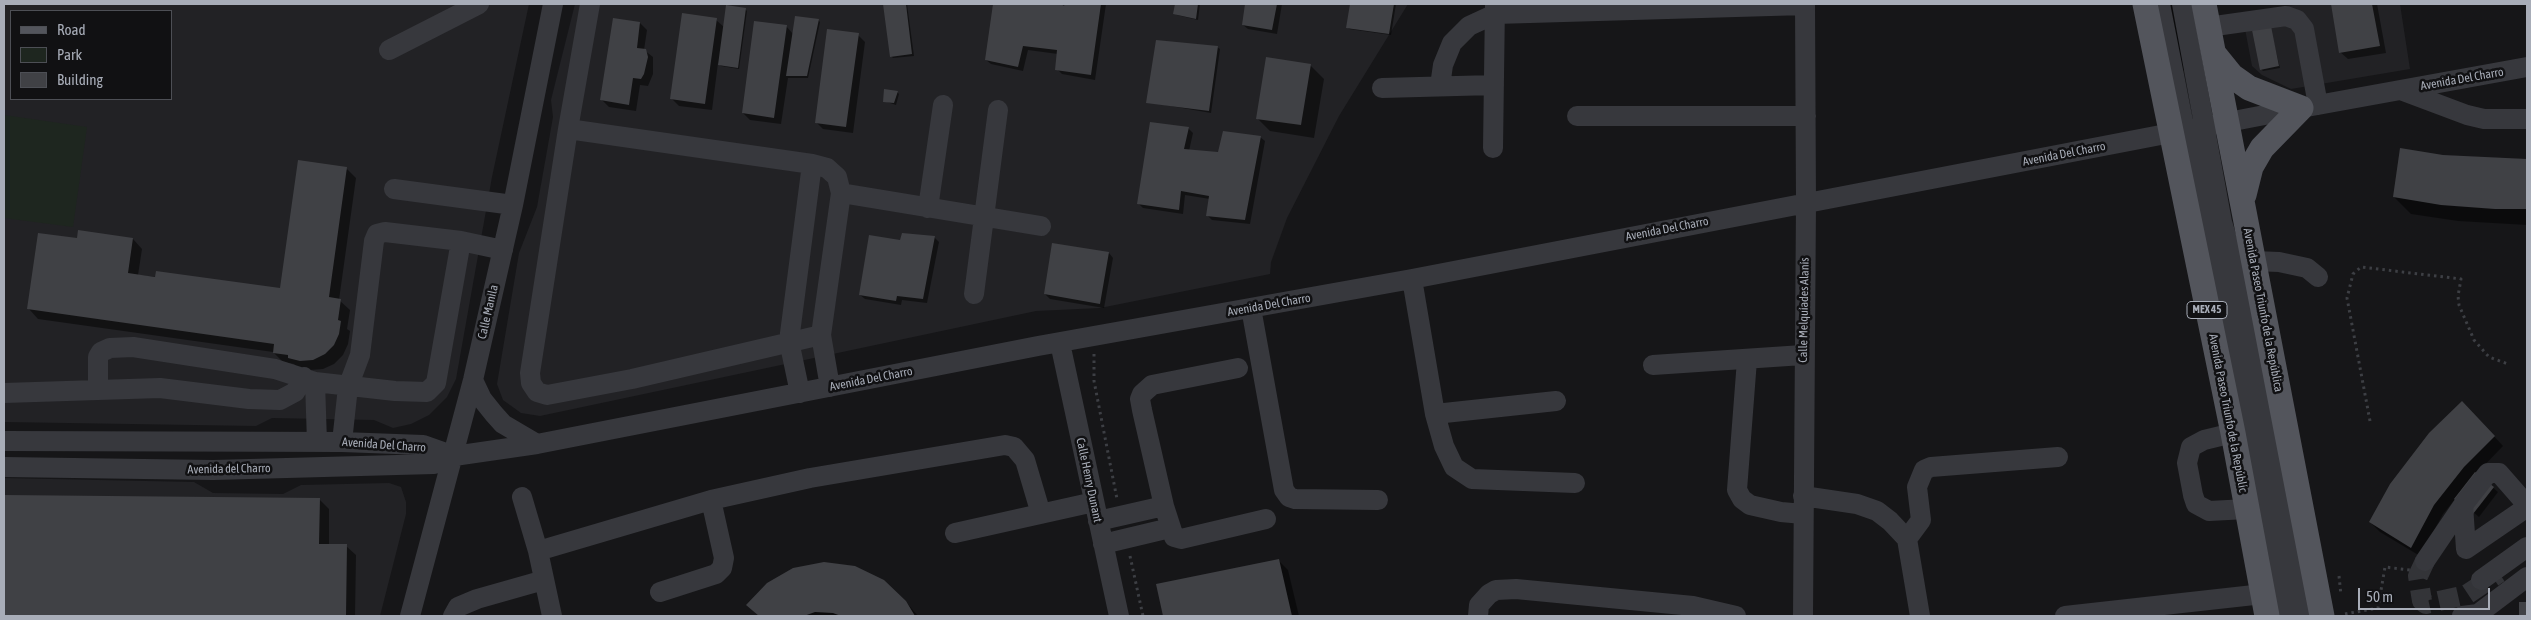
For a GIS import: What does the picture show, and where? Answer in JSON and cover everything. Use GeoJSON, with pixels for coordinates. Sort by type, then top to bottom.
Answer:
{"type":"FeatureCollection","features":[{"type":"Feature","properties":{"kind":"main road","name":"Avenida Paseo Triunfo de la Repúblic"},"geometry":{"type":"LineString","coordinates":[[2145,4],[2197,129],[2233,433],[2265,605]]}},
{"type":"Feature","properties":{"kind":"main road","name":"Avenida Paseo Triunfo de la República"},"geometry":{"type":"LineString","coordinates":[[2206,15],[2213,53],[2197,129],[2242,201],[2254,261],[2339,614]]}},
{"type":"Feature","properties":{"kind":"main road"},"geometry":{"type":"LineString","coordinates":[[2213,53],[2232,76],[2249,88],[2309,106]]}},
{"type":"Feature","properties":{"kind":"main road"},"geometry":{"type":"LineString","coordinates":[[2242,201],[2251,167],[2262,148],[2309,106]]}},
{"type":"Feature","properties":{"kind":"street"},"geometry":{"type":"LineString","coordinates":[[389,50],[479,4]]}},
{"type":"Feature","properties":{"kind":"street","name":"Calle Manila"},"geometry":{"type":"LineString","coordinates":[[410,616],[473,380],[513,205],[553,4]]}},
{"type":"Feature","properties":{"kind":"street"},"geometry":{"type":"LineString","coordinates":[[590,4],[568,129],[530,373],[531,383],[537,392],[547,395],[623,381],[821,335]]}},
{"type":"Feature","properties":{"kind":"street"},"geometry":{"type":"LineString","coordinates":[[2160,4],[2243,293],[2307,616]]}},
{"type":"Feature","properties":{"kind":"street"},"geometry":{"type":"LineString","coordinates":[[2182,4],[2212,253],[2233,326],[2288,616]]}},
{"type":"Feature","properties":{"kind":"street"},"geometry":{"type":"LineString","coordinates":[[1440,86],[1443,65],[1452,43],[1469,26],[1495,9],[1805,5]]}},
{"type":"Feature","properties":{"kind":"street","name":"Calle Melquíades Alanís"},"geometry":{"type":"LineString","coordinates":[[1803,616],[1803,355],[1806,203],[1805,5]]}},
{"type":"Feature","properties":{"kind":"street"},"geometry":{"type":"LineString","coordinates":[[1493,148],[1495,9]]}},
{"type":"Feature","properties":{"kind":"street"},"geometry":{"type":"LineString","coordinates":[[2206,15],[2286,16],[2298,20],[2304,29],[2309,106]]}},
{"type":"Feature","properties":{"kind":"street","name":"Avenida Del Charro"},"geometry":{"type":"LineString","coordinates":[[4,442],[342,442],[423,445],[454,456],[537,444],[1060,343],[2197,129],[2309,106],[2527,67]]}},
{"type":"Feature","properties":{"kind":"street"},"geometry":{"type":"LineString","coordinates":[[1382,88],[1494,85]]}},
{"type":"Feature","properties":{"kind":"street"},"geometry":{"type":"LineString","coordinates":[[2401,90],[2476,117],[2527,119]]}},
{"type":"Feature","properties":{"kind":"street"},"geometry":{"type":"LineString","coordinates":[[928,208],[943,105]]}},
{"type":"Feature","properties":{"kind":"street"},"geometry":{"type":"LineString","coordinates":[[974,294],[998,110]]}},
{"type":"Feature","properties":{"kind":"street"},"geometry":{"type":"LineString","coordinates":[[1577,116],[1806,116]]}},
{"type":"Feature","properties":{"kind":"street"},"geometry":{"type":"LineString","coordinates":[[568,129],[812,164],[827,168],[837,177],[841,193],[821,335],[830,387]]}},
{"type":"Feature","properties":{"kind":"street"},"geometry":{"type":"LineString","coordinates":[[800,393],[789,341],[812,164]]}},
{"type":"Feature","properties":{"kind":"street"},"geometry":{"type":"LineString","coordinates":[[394,189],[513,205]]}},
{"type":"Feature","properties":{"kind":"street"},"geometry":{"type":"LineString","coordinates":[[841,193],[1041,226]]}},
{"type":"Feature","properties":{"kind":"street"},"geometry":{"type":"LineString","coordinates":[[342,442],[348,386],[360,355],[374,241],[377,234],[385,232],[461,241],[503,250]]}},
{"type":"Feature","properties":{"kind":"street"},"geometry":{"type":"LineString","coordinates":[[98,389],[98,357],[101,352],[110,348],[134,347],[275,369],[310,379],[348,386],[418,394],[432,389],[436,383],[461,241]]}},
{"type":"Feature","properties":{"kind":"street"},"geometry":{"type":"LineString","coordinates":[[2254,261],[2278,262],[2307,268],[2318,277]]}},
{"type":"Feature","properties":{"kind":"street"},"geometry":{"type":"LineString","coordinates":[[1412,278],[1435,414],[1444,446],[1454,467],[1462,475],[1472,479],[1575,483]]}},
{"type":"Feature","properties":{"kind":"street"},"geometry":{"type":"LineString","coordinates":[[1251,308],[1284,490],[1289,497],[1295,499],[1378,500]]}},
{"type":"Feature","properties":{"kind":"street","name":"Calle Henry Dunant"},"geometry":{"type":"LineString","coordinates":[[1060,343],[1119,616]]}},
{"type":"Feature","properties":{"kind":"street"},"geometry":{"type":"LineString","coordinates":[[1653,365],[1803,355]]}},
{"type":"Feature","properties":{"kind":"street"},"geometry":{"type":"LineString","coordinates":[[1747,360],[1737,490],[1742,499],[1750,505],[1781,512],[1803,505],[1840,500],[1876,511],[1890,521],[1907,539],[1920,616]]}},
{"type":"Feature","properties":{"kind":"street"},"geometry":{"type":"LineString","coordinates":[[1238,368],[1162,382],[1146,389],[1142,394],[1140,399],[1142,410],[1164,506],[1174,537],[1181,540],[1266,519]]}},
{"type":"Feature","properties":{"kind":"street"},"geometry":{"type":"LineString","coordinates":[[4,393],[160,388],[249,399],[280,400],[295,392],[310,379]]}},
{"type":"Feature","properties":{"kind":"street"},"geometry":{"type":"LineString","coordinates":[[310,379],[317,442]]}},
{"type":"Feature","properties":{"kind":"street"},"geometry":{"type":"LineString","coordinates":[[473,380],[482,399],[503,424],[537,444]]}},
{"type":"Feature","properties":{"kind":"street"},"geometry":{"type":"LineString","coordinates":[[1435,414],[1556,401]]}},
{"type":"Feature","properties":{"kind":"street"},"geometry":{"type":"LineString","coordinates":[[2233,433],[2204,440],[2191,447],[2187,463],[2192,494],[2196,504],[2209,511],[2247,509]]}},
{"type":"Feature","properties":{"kind":"street"},"geometry":{"type":"LineString","coordinates":[[538,551],[711,500],[810,478],[1005,445],[1014,448],[1025,460],[1041,514]]}},
{"type":"Feature","properties":{"kind":"street","name":"Avenida del Charro"},"geometry":{"type":"LineString","coordinates":[[4,467],[213,470],[434,464],[454,456]]}},
{"type":"Feature","properties":{"kind":"street"},"geometry":{"type":"LineString","coordinates":[[1907,539],[1920,520],[1917,487],[1924,470],[1931,467],[2058,457]]}},
{"type":"Feature","properties":{"kind":"street"},"geometry":{"type":"LineString","coordinates":[[2419,565],[2462,505],[2483,478],[2494,471],[2499,472],[2524,509],[2466,549],[2462,505]]}},
{"type":"Feature","properties":{"kind":"street"},"geometry":{"type":"LineString","coordinates":[[522,497],[538,551],[552,616]]}},
{"type":"Feature","properties":{"kind":"street"},"geometry":{"type":"LineString","coordinates":[[660,592],[716,574],[722,568],[724,558],[711,500]]}},
{"type":"Feature","properties":{"kind":"street"},"geometry":{"type":"LineString","coordinates":[[955,533],[1041,514],[1096,511],[1120,515],[1164,506]]}},
{"type":"Feature","properties":{"kind":"street"},"geometry":{"type":"LineString","coordinates":[[1103,544],[1170,528]]}},
{"type":"Feature","properties":{"kind":"street"},"geometry":{"type":"LineString","coordinates":[[2481,580],[2527,547]]}},
{"type":"Feature","properties":{"kind":"street"},"geometry":{"type":"LineString","coordinates":[[2472,615],[2527,577]]}},
{"type":"Feature","properties":{"kind":"street"},"geometry":{"type":"LineString","coordinates":[[453,616],[458,607],[476,599],[544,580]]}},
{"type":"Feature","properties":{"kind":"street"},"geometry":{"type":"LineString","coordinates":[[1478,616],[1479,605],[1488,594],[1496,590],[1516,589],[1692,606],[1736,616]]}},
{"type":"Feature","properties":{"kind":"street"},"geometry":{"type":"LineString","coordinates":[[2065,616],[2265,605]]}},
{"type":"Feature","properties":{"kind":"path"},"geometry":{"type":"LineString","coordinates":[[2370,421],[2347,298],[2353,274],[2361,266],[2460,280],[2459,306],[2474,340],[2489,357],[2508,364]]}},
{"type":"Feature","properties":{"kind":"path"},"geometry":{"type":"LineString","coordinates":[[1094,337],[1094,381],[1120,515]]}},
{"type":"Feature","properties":{"kind":"path"},"geometry":{"type":"LineString","coordinates":[[1126,539],[1143,616]]}},
{"type":"Feature","properties":{"kind":"path"},"geometry":{"type":"LineString","coordinates":[[2339,614],[2378,608],[2385,568],[2419,565]]}},
{"type":"Feature","properties":{"kind":"path"},"geometry":{"type":"LineString","coordinates":[[2339,576],[2342,595]]}},
{"type":"Feature","properties":{"kind":"shaded area"},"geometry":{"type":"Polygon","coordinates":[[[4,4],[529,4],[492,177],[456,379],[447,397],[429,415],[411,424],[393,428],[374,420],[272,418],[256,426],[4,422],[4,4]]]}},
{"type":"Feature","properties":{"kind":"shaded area"},"geometry":{"type":"Polygon","coordinates":[[[575,4],[1408,4],[1339,116],[1287,218],[1271,262],[1270,274],[1100,308],[1036,311],[540,416],[521,413],[503,400],[497,384],[519,253],[537,207],[553,117],[551,100],[575,4]]]}},
{"type":"Feature","properties":{"kind":"shaded area"},"geometry":{"type":"Polygon","coordinates":[[[2301,4],[2400,4],[2410,69],[2291,89],[2262,75],[2252,66],[2242,13],[2301,4]]]}},
{"type":"Feature","properties":{"kind":"shaded area"},"geometry":{"type":"Polygon","coordinates":[[[4,478],[194,482],[213,493],[283,494],[301,485],[389,483],[401,487],[406,502],[406,514],[380,616],[4,616],[4,478]]]}},
{"type":"Feature","properties":{"kind":"green space"},"geometry":{"type":"Polygon","coordinates":[[[4,115],[87,127],[73,227],[4,218],[4,115]]]}},
{"type":"Feature","properties":{"kind":"building"},"geometry":{"type":"Polygon","coordinates":[[[883,4],[906,4],[912,54],[890,57],[883,4]]]}},
{"type":"Feature","properties":{"kind":"building"},"geometry":{"type":"Polygon","coordinates":[[[993,4],[1061,4],[1064,6],[1065,4],[1101,4],[1091,75],[1055,70],[1057,50],[1023,46],[1018,67],[985,60],[993,4]]]}},
{"type":"Feature","properties":{"kind":"building"},"geometry":{"type":"Polygon","coordinates":[[[1175,4],[1198,4],[1196,19],[1173,14],[1175,4]]]}},
{"type":"Feature","properties":{"kind":"building"},"geometry":{"type":"Polygon","coordinates":[[[1245,4],[1277,4],[1272,30],[1242,25],[1245,4]]]}},
{"type":"Feature","properties":{"kind":"building"},"geometry":{"type":"Polygon","coordinates":[[[1350,4],[1394,4],[1389,34],[1346,28],[1350,4]]]}},
{"type":"Feature","properties":{"kind":"building"},"geometry":{"type":"Polygon","coordinates":[[[2331,4],[2372,4],[2380,46],[2339,53],[2331,4]]]}},
{"type":"Feature","properties":{"kind":"building"},"geometry":{"type":"Polygon","coordinates":[[[726,5],[746,8],[738,68],[718,65],[726,5]]]}},
{"type":"Feature","properties":{"kind":"building"},"geometry":{"type":"Polygon","coordinates":[[[682,13],[717,18],[705,104],[670,99],[682,13]]]}},
{"type":"Feature","properties":{"kind":"building"},"geometry":{"type":"Polygon","coordinates":[[[795,16],[819,19],[807,76],[786,76],[795,16]]]}},
{"type":"Feature","properties":{"kind":"building"},"geometry":{"type":"Polygon","coordinates":[[[613,18],[640,22],[637,48],[646,49],[648,57],[641,79],[633,78],[629,105],[600,100],[613,18]]]}},
{"type":"Feature","properties":{"kind":"building"},"geometry":{"type":"Polygon","coordinates":[[[754,21],[787,25],[774,118],[742,113],[754,21]]]}},
{"type":"Feature","properties":{"kind":"building"},"geometry":{"type":"Polygon","coordinates":[[[2271,26],[2279,66],[2260,70],[2252,30],[2271,26]]]}},
{"type":"Feature","properties":{"kind":"building"},"geometry":{"type":"Polygon","coordinates":[[[827,29],[859,33],[846,127],[815,123],[827,29]]]}},
{"type":"Feature","properties":{"kind":"building"},"geometry":{"type":"Polygon","coordinates":[[[1156,40],[1218,46],[1209,111],[1146,103],[1156,40]]]}},
{"type":"Feature","properties":{"kind":"building"},"geometry":{"type":"Polygon","coordinates":[[[1266,57],[1311,64],[1301,125],[1256,119],[1266,57]]]}},
{"type":"Feature","properties":{"kind":"building"},"geometry":{"type":"Polygon","coordinates":[[[884,89],[898,91],[894,103],[883,102],[884,89]]]}},
{"type":"Feature","properties":{"kind":"building"},"geometry":{"type":"Polygon","coordinates":[[[1150,122],[1189,127],[1184,149],[1218,152],[1223,131],[1261,136],[1245,220],[1206,216],[1209,196],[1181,191],[1179,210],[1137,204],[1150,122]]]}},
{"type":"Feature","properties":{"kind":"building"},"geometry":{"type":"Polygon","coordinates":[[[2400,148],[2443,155],[2527,159],[2527,209],[2441,205],[2393,197],[2400,148]]]}},
{"type":"Feature","properties":{"kind":"building"},"geometry":{"type":"Polygon","coordinates":[[[298,160],[347,167],[329,297],[341,299],[338,320],[341,321],[339,334],[334,345],[325,354],[313,360],[300,361],[288,358],[288,355],[273,353],[274,344],[27,309],[38,233],[77,238],[78,230],[133,238],[128,273],[155,277],[156,271],[280,288],[298,160]]]}},
{"type":"Feature","properties":{"kind":"building"},"geometry":{"type":"Polygon","coordinates":[[[902,233],[935,236],[923,299],[897,296],[896,301],[859,295],[869,235],[900,240],[902,233]]]}},
{"type":"Feature","properties":{"kind":"building"},"geometry":{"type":"Polygon","coordinates":[[[1052,243],[1109,252],[1100,304],[1044,294],[1052,243]]]}},
{"type":"Feature","properties":{"kind":"building"},"geometry":{"type":"Polygon","coordinates":[[[2462,401],[2495,436],[2464,467],[2434,505],[2411,548],[2369,522],[2390,484],[2429,433],[2462,401]]]}},
{"type":"Feature","properties":{"kind":"building"},"geometry":{"type":"Polygon","coordinates":[[[2475,472],[2494,487],[2473,514],[2454,499],[2475,472]]]}},
{"type":"Feature","properties":{"kind":"building"},"geometry":{"type":"Polygon","coordinates":[[[4,495],[320,498],[319,544],[347,544],[346,616],[4,616],[4,495]]]}},
{"type":"Feature","properties":{"kind":"building"},"geometry":{"type":"Polygon","coordinates":[[[1279,559],[1292,616],[1163,616],[1156,584],[1279,559]]]}},
{"type":"Feature","properties":{"kind":"building"},"geometry":{"type":"Polygon","coordinates":[[[824,562],[855,566],[884,580],[906,601],[915,616],[841,616],[833,613],[815,612],[804,616],[759,616],[746,605],[767,583],[793,568],[824,562]]]}},
{"type":"Feature","properties":{"kind":"building"},"geometry":{"type":"Polygon","coordinates":[[[2519,602],[2527,602],[2527,616],[2519,616],[2519,602]]]}},
{"type":"Feature","properties":{"kind":"tunnel"},"geometry":{"type":"LineString","coordinates":[[2425,561],[2418,576],[2422,601],[2426,604],[2466,595],[2499,573]]}}]}
